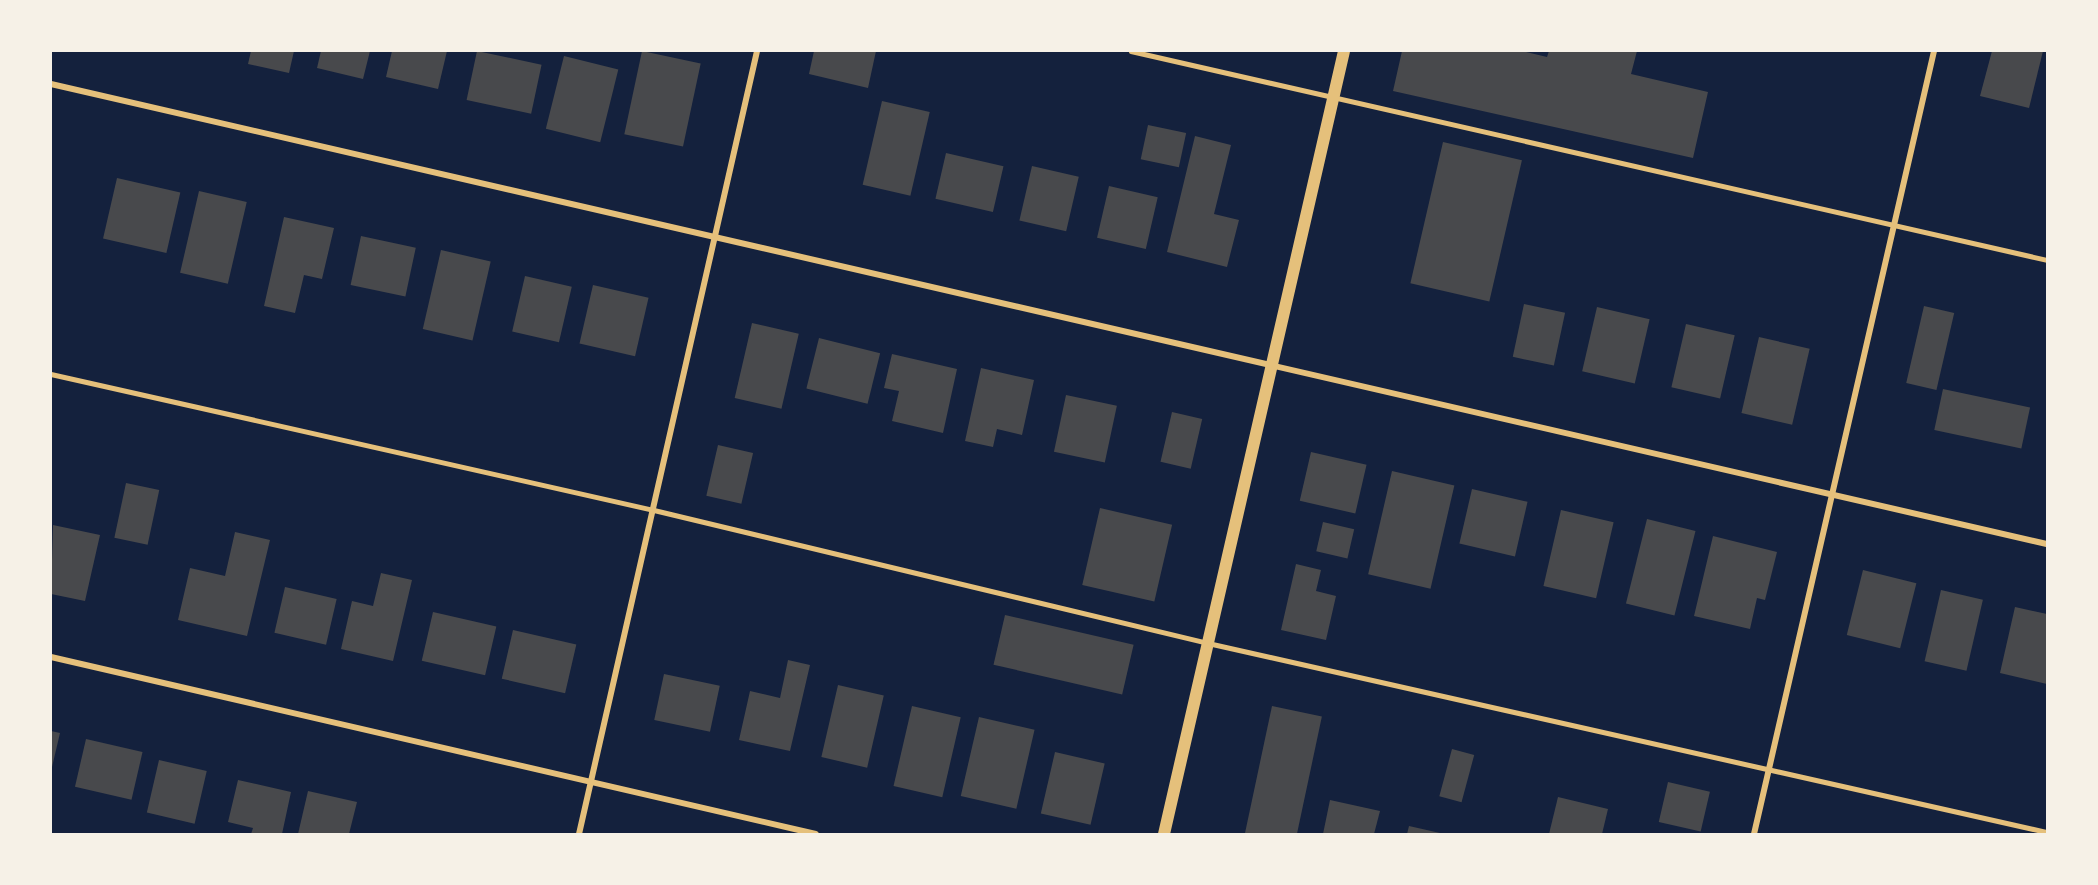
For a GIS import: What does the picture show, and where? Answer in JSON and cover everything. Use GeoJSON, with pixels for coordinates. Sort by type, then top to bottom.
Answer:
{"type":"FeatureCollection","features":[{"type":"Feature","properties":{"kind":"main road"},"geometry":{"type":"LineString","coordinates":[[1164,834],[1344,51]]}},
{"type":"Feature","properties":{"kind":"street"},"geometry":{"type":"LineString","coordinates":[[579,834],[757,51]]}},
{"type":"Feature","properties":{"kind":"street"},"geometry":{"type":"LineString","coordinates":[[1754,834],[1934,51]]}},
{"type":"Feature","properties":{"kind":"street"},"geometry":{"type":"LineString","coordinates":[[51,84],[2047,543]]}},
{"type":"Feature","properties":{"kind":"street"},"geometry":{"type":"LineString","coordinates":[[51,657],[816,834]]}},
{"type":"Feature","properties":{"kind":"lane"},"geometry":{"type":"LineString","coordinates":[[1131,51],[2047,260]]}},
{"type":"Feature","properties":{"kind":"lane"},"geometry":{"type":"LineString","coordinates":[[51,374],[654,510],[1208,643],[2047,832]]}},
{"type":"Feature","properties":{"kind":"building"},"geometry":{"type":"Polygon","coordinates":[[[251,51],[294,51],[289,73],[248,64],[251,51]]]}},
{"type":"Feature","properties":{"kind":"building"},"geometry":{"type":"Polygon","coordinates":[[[321,51],[370,51],[363,79],[317,68],[321,51]]]}},
{"type":"Feature","properties":{"kind":"building"},"geometry":{"type":"Polygon","coordinates":[[[392,51],[447,51],[438,89],[386,77],[392,51]]]}},
{"type":"Feature","properties":{"kind":"building"},"geometry":{"type":"Polygon","coordinates":[[[477,51],[542,65],[531,114],[467,100],[477,51]]]}},
{"type":"Feature","properties":{"kind":"building"},"geometry":{"type":"Polygon","coordinates":[[[642,51],[701,63],[683,147],[624,134],[642,51]]]}},
{"type":"Feature","properties":{"kind":"building"},"geometry":{"type":"Polygon","coordinates":[[[814,51],[876,51],[868,88],[809,74],[814,51]]]}},
{"type":"Feature","properties":{"kind":"building"},"geometry":{"type":"Polygon","coordinates":[[[1402,51],[1522,51],[1547,57],[1549,51],[1637,51],[1631,74],[1708,92],[1693,158],[1393,91],[1402,51]]]}},
{"type":"Feature","properties":{"kind":"building"},"geometry":{"type":"Polygon","coordinates":[[[1992,51],[2043,51],[2029,108],[1980,96],[1992,51]]]}},
{"type":"Feature","properties":{"kind":"building"},"geometry":{"type":"Polygon","coordinates":[[[564,56],[618,70],[600,142],[546,129],[564,56]]]}},
{"type":"Feature","properties":{"kind":"building"},"geometry":{"type":"Polygon","coordinates":[[[882,101],[930,112],[910,196],[863,185],[882,101]]]}},
{"type":"Feature","properties":{"kind":"building"},"geometry":{"type":"Polygon","coordinates":[[[1148,125],[1186,133],[1179,167],[1141,159],[1148,125]]]}},
{"type":"Feature","properties":{"kind":"building"},"geometry":{"type":"Polygon","coordinates":[[[1195,136],[1231,145],[1214,214],[1239,220],[1227,267],[1167,252],[1195,136]]]}},
{"type":"Feature","properties":{"kind":"building"},"geometry":{"type":"Polygon","coordinates":[[[1443,142],[1522,160],[1489,302],[1410,283],[1443,142]]]}},
{"type":"Feature","properties":{"kind":"building"},"geometry":{"type":"Polygon","coordinates":[[[946,153],[1003,166],[993,212],[935,199],[946,153]]]}},
{"type":"Feature","properties":{"kind":"building"},"geometry":{"type":"Polygon","coordinates":[[[1032,166],[1079,177],[1066,231],[1019,221],[1032,166]]]}},
{"type":"Feature","properties":{"kind":"building"},"geometry":{"type":"Polygon","coordinates":[[[117,178],[180,193],[166,253],[103,238],[117,178]]]}},
{"type":"Feature","properties":{"kind":"building"},"geometry":{"type":"Polygon","coordinates":[[[1109,186],[1158,197],[1146,249],[1097,238],[1109,186]]]}},
{"type":"Feature","properties":{"kind":"building"},"geometry":{"type":"Polygon","coordinates":[[[199,191],[247,202],[228,284],[180,273],[199,191]]]}},
{"type":"Feature","properties":{"kind":"building"},"geometry":{"type":"Polygon","coordinates":[[[284,217],[334,228],[322,279],[304,275],[295,313],[264,306],[284,217]]]}},
{"type":"Feature","properties":{"kind":"building"},"geometry":{"type":"Polygon","coordinates":[[[361,236],[416,248],[405,297],[351,285],[361,236]]]}},
{"type":"Feature","properties":{"kind":"building"},"geometry":{"type":"Polygon","coordinates":[[[441,250],[491,261],[472,340],[423,329],[441,250]]]}},
{"type":"Feature","properties":{"kind":"building"},"geometry":{"type":"Polygon","coordinates":[[[525,276],[572,287],[559,342],[512,332],[525,276]]]}},
{"type":"Feature","properties":{"kind":"building"},"geometry":{"type":"Polygon","coordinates":[[[593,285],[649,298],[635,356],[580,343],[593,285]]]}},
{"type":"Feature","properties":{"kind":"building"},"geometry":{"type":"Polygon","coordinates":[[[1524,304],[1565,313],[1554,366],[1513,357],[1524,304]]]}},
{"type":"Feature","properties":{"kind":"building"},"geometry":{"type":"Polygon","coordinates":[[[1924,306],[1954,313],[1936,390],[1906,383],[1924,306]]]}},
{"type":"Feature","properties":{"kind":"building"},"geometry":{"type":"Polygon","coordinates":[[[1597,307],[1650,319],[1635,383],[1582,371],[1597,307]]]}},
{"type":"Feature","properties":{"kind":"building"},"geometry":{"type":"Polygon","coordinates":[[[752,323],[799,334],[781,409],[735,398],[752,323]]]}},
{"type":"Feature","properties":{"kind":"building"},"geometry":{"type":"Polygon","coordinates":[[[1686,324],[1735,335],[1720,399],[1671,387],[1686,324]]]}},
{"type":"Feature","properties":{"kind":"building"},"geometry":{"type":"Polygon","coordinates":[[[1759,337],[1810,349],[1792,425],[1741,413],[1759,337]]]}},
{"type":"Feature","properties":{"kind":"building"},"geometry":{"type":"Polygon","coordinates":[[[819,338],[880,353],[868,404],[806,388],[819,338]]]}},
{"type":"Feature","properties":{"kind":"building"},"geometry":{"type":"Polygon","coordinates":[[[892,354],[957,369],[943,433],[892,421],[899,391],[884,388],[892,354]]]}},
{"type":"Feature","properties":{"kind":"building"},"geometry":{"type":"Polygon","coordinates":[[[981,368],[1034,380],[1022,435],[997,429],[993,447],[965,441],[981,368]]]}},
{"type":"Feature","properties":{"kind":"building"},"geometry":{"type":"Polygon","coordinates":[[[1943,389],[2030,408],[2021,449],[1934,430],[1943,389]]]}},
{"type":"Feature","properties":{"kind":"building"},"geometry":{"type":"Polygon","coordinates":[[[1066,395],[1117,406],[1105,463],[1054,452],[1066,395]]]}},
{"type":"Feature","properties":{"kind":"building"},"geometry":{"type":"Polygon","coordinates":[[[1172,412],[1202,419],[1191,469],[1161,462],[1172,412]]]}},
{"type":"Feature","properties":{"kind":"building"},"geometry":{"type":"Polygon","coordinates":[[[718,445],[753,453],[741,504],[706,496],[718,445]]]}},
{"type":"Feature","properties":{"kind":"building"},"geometry":{"type":"Polygon","coordinates":[[[1311,452],[1367,465],[1355,514],[1300,501],[1311,452]]]}},
{"type":"Feature","properties":{"kind":"building"},"geometry":{"type":"Polygon","coordinates":[[[1392,471],[1454,485],[1431,589],[1368,574],[1392,471]]]}},
{"type":"Feature","properties":{"kind":"building"},"geometry":{"type":"Polygon","coordinates":[[[126,483],[159,490],[148,545],[114,538],[126,483]]]}},
{"type":"Feature","properties":{"kind":"building"},"geometry":{"type":"Polygon","coordinates":[[[1472,489],[1528,502],[1515,556],[1459,544],[1472,489]]]}},
{"type":"Feature","properties":{"kind":"building"},"geometry":{"type":"Polygon","coordinates":[[[1100,508],[1172,525],[1154,602],[1082,585],[1100,508]]]}},
{"type":"Feature","properties":{"kind":"building"},"geometry":{"type":"Polygon","coordinates":[[[1561,510],[1614,522],[1596,598],[1543,586],[1561,510]]]}},
{"type":"Feature","properties":{"kind":"building"},"geometry":{"type":"Polygon","coordinates":[[[1647,519],[1696,531],[1674,616],[1626,603],[1647,519]]]}},
{"type":"Feature","properties":{"kind":"building"},"geometry":{"type":"Polygon","coordinates":[[[1323,522],[1354,529],[1347,558],[1316,551],[1323,522]]]}},
{"type":"Feature","properties":{"kind":"building"},"geometry":{"type":"Polygon","coordinates":[[[53,525],[100,535],[85,601],[51,594],[53,525]]]}},
{"type":"Feature","properties":{"kind":"building"},"geometry":{"type":"Polygon","coordinates":[[[235,532],[270,540],[247,636],[178,620],[190,568],[225,576],[235,532]]]}},
{"type":"Feature","properties":{"kind":"building"},"geometry":{"type":"Polygon","coordinates":[[[1713,536],[1777,552],[1765,600],[1757,598],[1750,629],[1694,616],[1713,536]]]}},
{"type":"Feature","properties":{"kind":"building"},"geometry":{"type":"Polygon","coordinates":[[[1296,564],[1321,570],[1316,591],[1336,596],[1326,640],[1281,630],[1296,564]]]}},
{"type":"Feature","properties":{"kind":"building"},"geometry":{"type":"Polygon","coordinates":[[[1863,570],[1916,583],[1900,648],[1847,635],[1863,570]]]}},
{"type":"Feature","properties":{"kind":"building"},"geometry":{"type":"Polygon","coordinates":[[[381,573],[412,580],[393,661],[341,649],[352,601],[373,606],[381,573]]]}},
{"type":"Feature","properties":{"kind":"building"},"geometry":{"type":"Polygon","coordinates":[[[285,587],[337,599],[326,645],[274,633],[285,587]]]}},
{"type":"Feature","properties":{"kind":"building"},"geometry":{"type":"Polygon","coordinates":[[[1941,590],[1983,600],[1966,671],[1925,661],[1941,590]]]}},
{"type":"Feature","properties":{"kind":"building"},"geometry":{"type":"Polygon","coordinates":[[[2015,607],[2047,614],[2047,684],[2000,673],[2015,607]]]}},
{"type":"Feature","properties":{"kind":"building"},"geometry":{"type":"Polygon","coordinates":[[[433,612],[496,627],[485,675],[422,661],[433,612]]]}},
{"type":"Feature","properties":{"kind":"building"},"geometry":{"type":"Polygon","coordinates":[[[1005,615],[1134,645],[1122,694],[994,665],[1005,615]]]}},
{"type":"Feature","properties":{"kind":"building"},"geometry":{"type":"Polygon","coordinates":[[[513,630],[576,645],[565,693],[502,679],[513,630]]]}},
{"type":"Feature","properties":{"kind":"building"},"geometry":{"type":"Polygon","coordinates":[[[788,660],[810,665],[790,751],[739,740],[750,691],[780,698],[788,660]]]}},
{"type":"Feature","properties":{"kind":"building"},"geometry":{"type":"Polygon","coordinates":[[[664,674],[720,686],[710,732],[654,720],[664,674]]]}},
{"type":"Feature","properties":{"kind":"building"},"geometry":{"type":"Polygon","coordinates":[[[838,685],[884,696],[867,768],[821,757],[838,685]]]}},
{"type":"Feature","properties":{"kind":"building"},"geometry":{"type":"Polygon","coordinates":[[[912,706],[961,717],[942,797],[894,786],[912,706]]]}},
{"type":"Feature","properties":{"kind":"building"},"geometry":{"type":"Polygon","coordinates":[[[1272,706],[1322,717],[1297,834],[1245,834],[1272,706]]]}},
{"type":"Feature","properties":{"kind":"building"},"geometry":{"type":"Polygon","coordinates":[[[979,717],[1035,730],[1016,809],[961,796],[979,717]]]}},
{"type":"Feature","properties":{"kind":"building"},"geometry":{"type":"Polygon","coordinates":[[[51,731],[60,733],[52,767],[51,767],[51,731]]]}},
{"type":"Feature","properties":{"kind":"building"},"geometry":{"type":"Polygon","coordinates":[[[86,739],[143,752],[131,800],[75,787],[86,739]]]}},
{"type":"Feature","properties":{"kind":"building"},"geometry":{"type":"Polygon","coordinates":[[[1452,749],[1474,755],[1462,802],[1439,796],[1452,749]]]}},
{"type":"Feature","properties":{"kind":"building"},"geometry":{"type":"Polygon","coordinates":[[[1055,752],[1105,763],[1091,825],[1041,813],[1055,752]]]}},
{"type":"Feature","properties":{"kind":"building"},"geometry":{"type":"Polygon","coordinates":[[[159,760],[207,771],[195,824],[147,813],[159,760]]]}},
{"type":"Feature","properties":{"kind":"building"},"geometry":{"type":"Polygon","coordinates":[[[238,780],[291,792],[282,834],[251,834],[253,828],[228,822],[238,780]]]}},
{"type":"Feature","properties":{"kind":"building"},"geometry":{"type":"Polygon","coordinates":[[[1668,782],[1710,792],[1701,832],[1659,822],[1668,782]]]}},
{"type":"Feature","properties":{"kind":"building"},"geometry":{"type":"Polygon","coordinates":[[[308,791],[357,802],[349,834],[298,834],[308,791]]]}},
{"type":"Feature","properties":{"kind":"building"},"geometry":{"type":"Polygon","coordinates":[[[1558,797],[1608,809],[1602,834],[1549,834],[1558,797]]]}},
{"type":"Feature","properties":{"kind":"building"},"geometry":{"type":"Polygon","coordinates":[[[1330,800],[1380,811],[1374,834],[1323,834],[1330,800]]]}},
{"type":"Feature","properties":{"kind":"building"},"geometry":{"type":"Polygon","coordinates":[[[1409,826],[1440,833],[1440,834],[1407,834],[1409,826]]]}}]}
